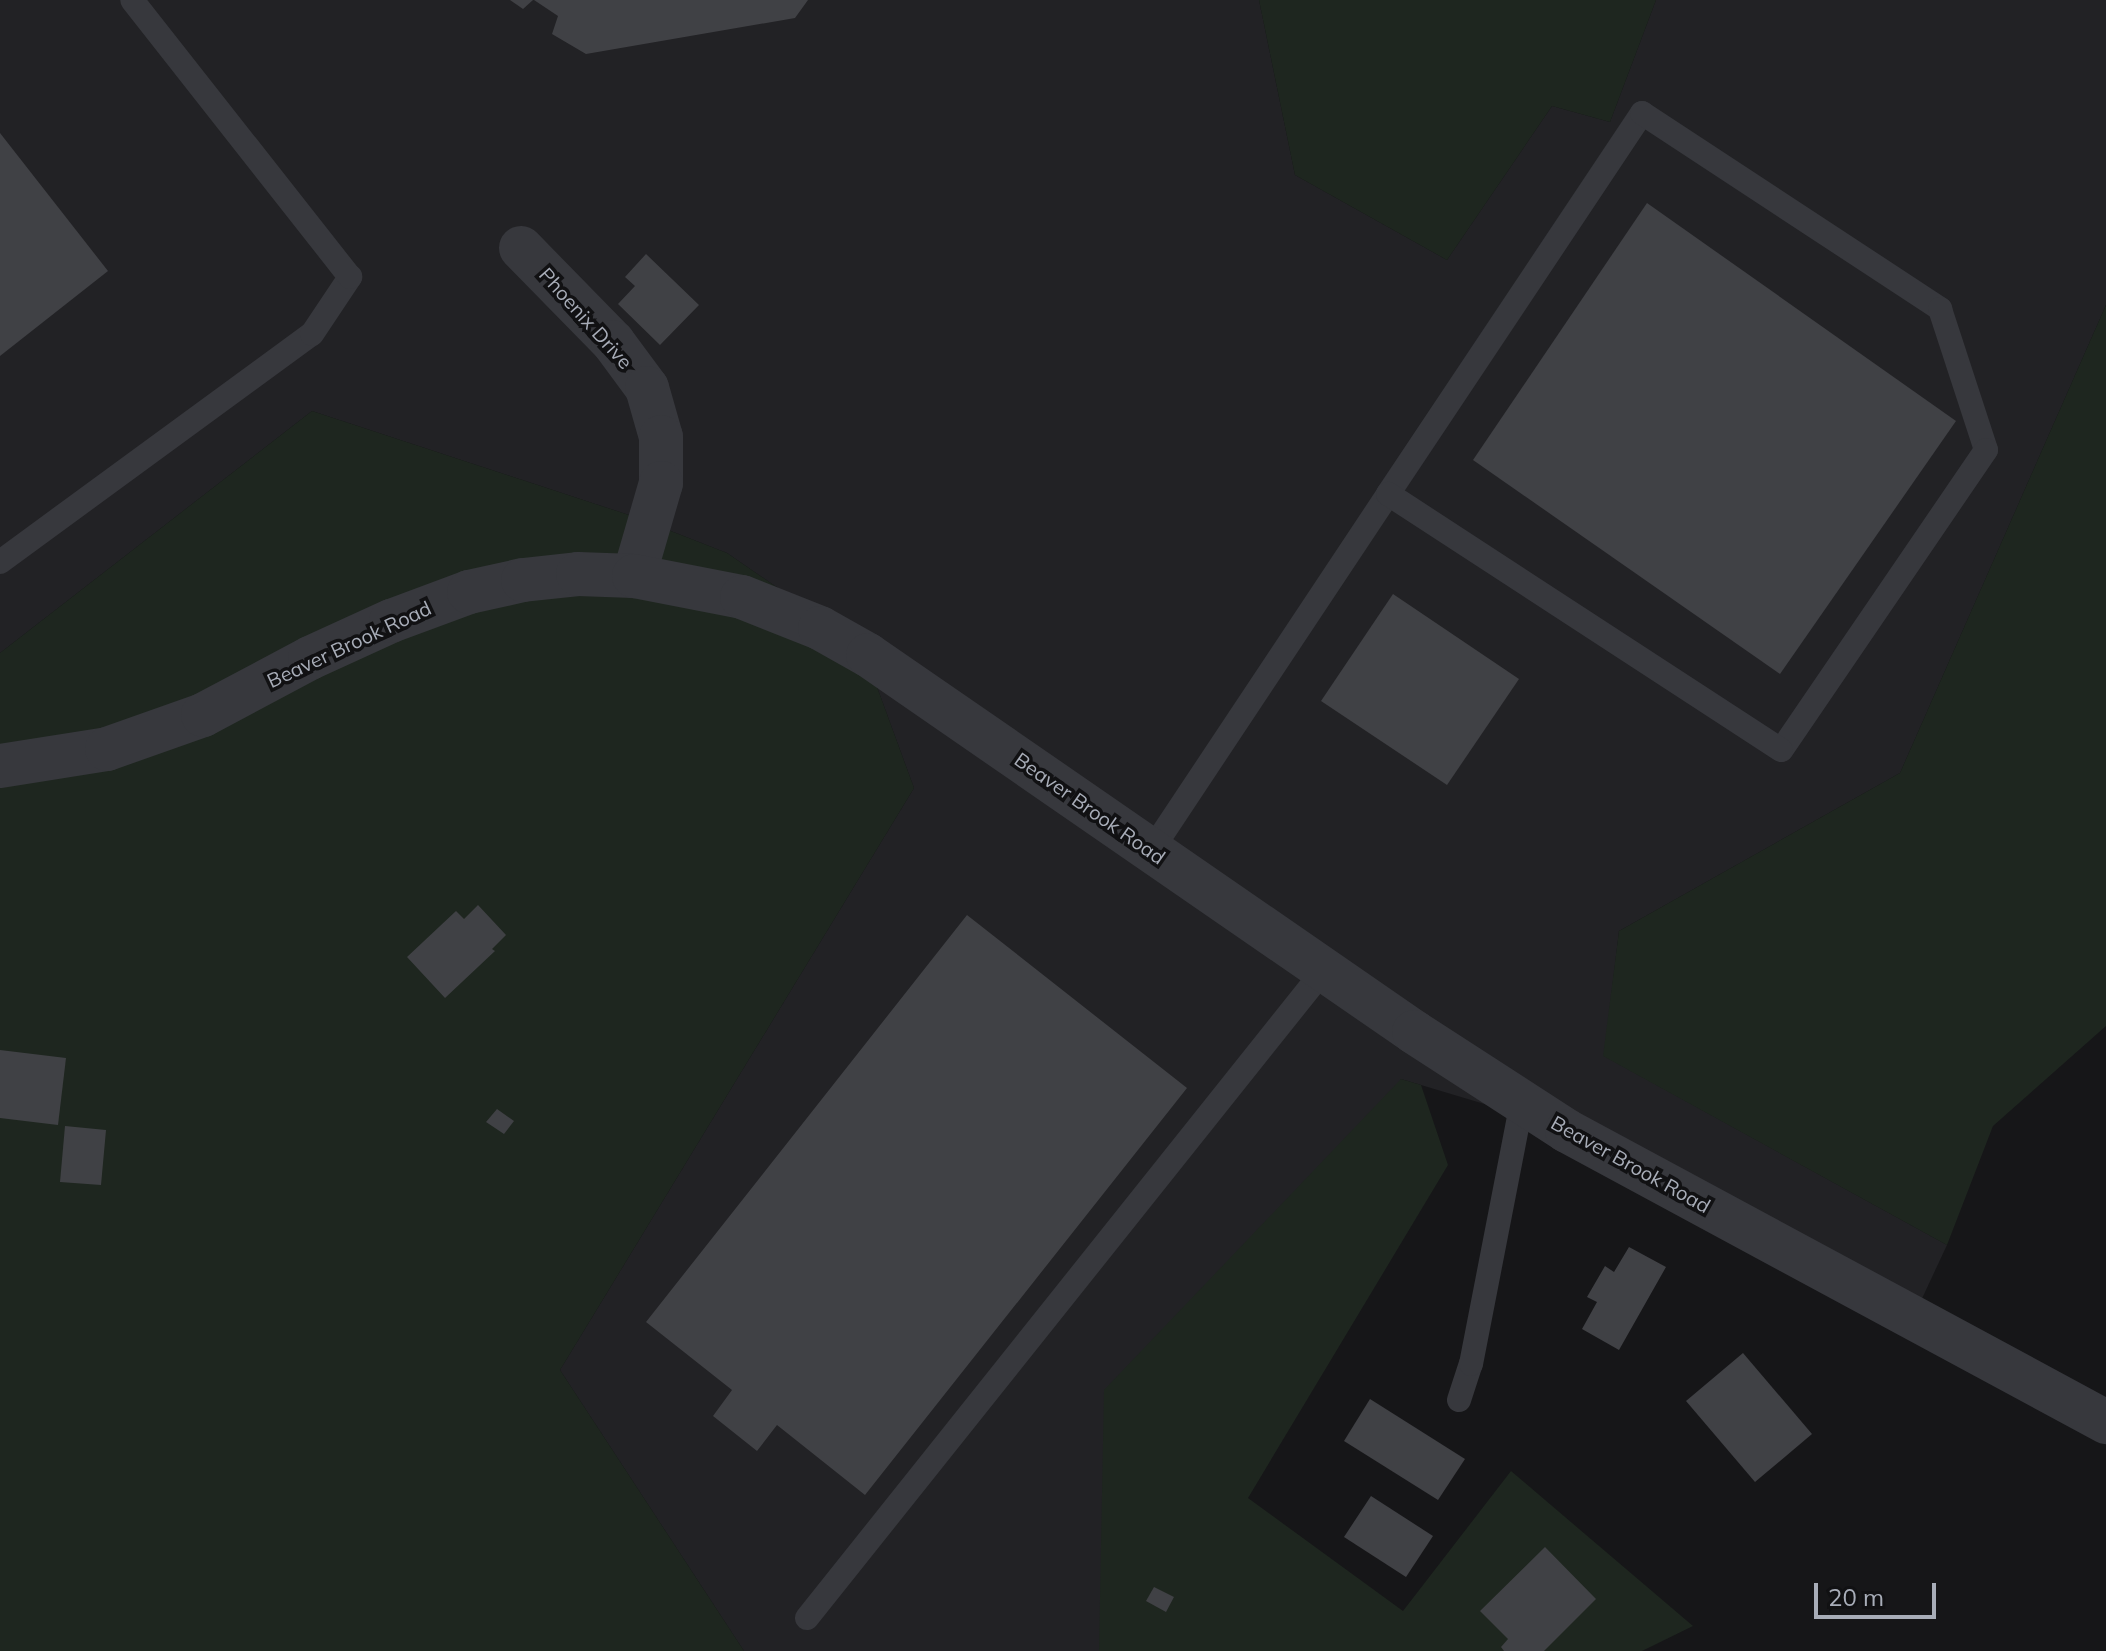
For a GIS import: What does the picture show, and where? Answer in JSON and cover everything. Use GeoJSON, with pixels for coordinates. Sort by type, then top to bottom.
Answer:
{"type":"FeatureCollection","features":[{"type":"Feature","properties":{"kind":"street","name":"Phoenix Drive"},"geometry":{"type":"LineString","coordinates":[[521,248],[613,342],[647,388],[661,437],[661,483],[634,576]]}},
{"type":"Feature","properties":{"kind":"street","name":"Beaver Brook Road"},"geometry":{"type":"LineString","coordinates":[[0,766],[107,749],[203,715],[310,658],[391,621],[469,592],[523,580],[578,574],[634,576],[742,597],[820,628],[868,655],[1324,970],[1567,1131],[2106,1422]]}},
{"type":"Feature","properties":{"kind":"lane"},"geometry":{"type":"LineString","coordinates":[[0,562],[312,334],[350,277],[132,0]]}},
{"type":"Feature","properties":{"kind":"lane"},"geometry":{"type":"LineString","coordinates":[[1151,851],[1388,494],[1642,113],[1940,309],[1986,450],[1781,750],[1388,494]]}},
{"type":"Feature","properties":{"kind":"lane"},"geometry":{"type":"LineString","coordinates":[[807,1618],[1324,970]]}},
{"type":"Feature","properties":{"kind":"lane"},"geometry":{"type":"LineString","coordinates":[[1459,1400],[1471,1364],[1522,1102]]}},
{"type":"Feature","properties":{"kind":"shaded area"},"geometry":{"type":"Polygon","coordinates":[[[0,0],[1259,0],[1295,175],[1447,260],[1552,106],[1610,122],[1656,0],[2106,0],[2106,305],[1900,773],[1619,931],[1604,1056],[1947,1245],[1912,1320],[1558,1126],[1401,1079],[1099,1651],[744,1651],[560,1370],[914,788],[862,646],[727,553],[635,517],[312,411],[0,653],[0,0]]]}},
{"type":"Feature","properties":{"kind":"shaded area"},"geometry":{"type":"Polygon","coordinates":[[[1259,0],[1656,0],[1610,122],[1552,106],[1447,260],[1295,175],[1259,0]]]}},
{"type":"Feature","properties":{"kind":"shaded area"},"geometry":{"type":"Polygon","coordinates":[[[2106,305],[2106,1026],[1993,1126],[1947,1245],[1603,1056],[1619,931],[1900,773],[2106,305]]]}},
{"type":"Feature","properties":{"kind":"shaded area"},"geometry":{"type":"Polygon","coordinates":[[[312,411],[635,517],[727,553],[862,646],[914,788],[560,1370],[744,1651],[0,1651],[0,653],[312,411]]]}},
{"type":"Feature","properties":{"kind":"shaded area"},"geometry":{"type":"Polygon","coordinates":[[[1401,1079],[1421,1085],[1448,1165],[1248,1498],[1403,1611],[1511,1471],[1693,1626],[1642,1651],[1099,1651],[1104,1390],[1401,1079]]]}},
{"type":"Feature","properties":{"kind":"building"},"geometry":{"type":"Polygon","coordinates":[[[510,0],[533,0],[523,9],[510,0]]]}},
{"type":"Feature","properties":{"kind":"building"},"geometry":{"type":"Polygon","coordinates":[[[534,0],[808,0],[795,18],[586,54],[552,34],[558,16],[534,0]]]}},
{"type":"Feature","properties":{"kind":"building"},"geometry":{"type":"Polygon","coordinates":[[[0,133],[108,271],[0,356],[0,133]]]}},
{"type":"Feature","properties":{"kind":"building"},"geometry":{"type":"Polygon","coordinates":[[[1647,203],[1956,421],[1780,674],[1473,460],[1647,203]]]}},
{"type":"Feature","properties":{"kind":"building"},"geometry":{"type":"Polygon","coordinates":[[[646,254],[699,305],[660,345],[618,304],[635,286],[625,277],[646,254]]]}},
{"type":"Feature","properties":{"kind":"building"},"geometry":{"type":"Polygon","coordinates":[[[1393,594],[1519,679],[1447,785],[1321,701],[1393,594]]]}},
{"type":"Feature","properties":{"kind":"building"},"geometry":{"type":"Polygon","coordinates":[[[478,905],[506,935],[492,949],[495,951],[445,998],[407,957],[456,911],[464,919],[478,905]]]}},
{"type":"Feature","properties":{"kind":"building"},"geometry":{"type":"Polygon","coordinates":[[[967,915],[1187,1088],[865,1495],[777,1425],[757,1451],[713,1416],[732,1390],[646,1322],[967,915]]]}},
{"type":"Feature","properties":{"kind":"building"},"geometry":{"type":"Polygon","coordinates":[[[0,1050],[66,1058],[58,1125],[0,1118],[0,1050]]]}},
{"type":"Feature","properties":{"kind":"building"},"geometry":{"type":"Polygon","coordinates":[[[497,1109],[514,1121],[504,1134],[486,1122],[497,1109]]]}},
{"type":"Feature","properties":{"kind":"building"},"geometry":{"type":"Polygon","coordinates":[[[65,1126],[106,1130],[101,1185],[60,1182],[65,1126]]]}},
{"type":"Feature","properties":{"kind":"building"},"geometry":{"type":"Polygon","coordinates":[[[1629,1247],[1666,1267],[1619,1350],[1582,1329],[1597,1302],[1587,1297],[1605,1266],[1614,1272],[1629,1247]]]}},
{"type":"Feature","properties":{"kind":"building"},"geometry":{"type":"Polygon","coordinates":[[[1743,1353],[1812,1434],[1755,1482],[1686,1401],[1743,1353]]]}},
{"type":"Feature","properties":{"kind":"building"},"geometry":{"type":"Polygon","coordinates":[[[1370,1399],[1465,1459],[1438,1500],[1344,1441],[1370,1399]]]}},
{"type":"Feature","properties":{"kind":"building"},"geometry":{"type":"Polygon","coordinates":[[[1371,1496],[1433,1536],[1406,1577],[1344,1537],[1371,1496]]]}},
{"type":"Feature","properties":{"kind":"building"},"geometry":{"type":"Polygon","coordinates":[[[1545,1547],[1596,1599],[1544,1651],[1504,1651],[1501,1647],[1508,1639],[1480,1611],[1545,1547]]]}},
{"type":"Feature","properties":{"kind":"building"},"geometry":{"type":"Polygon","coordinates":[[[1154,1587],[1174,1597],[1166,1612],[1146,1601],[1154,1587]]]}}]}
